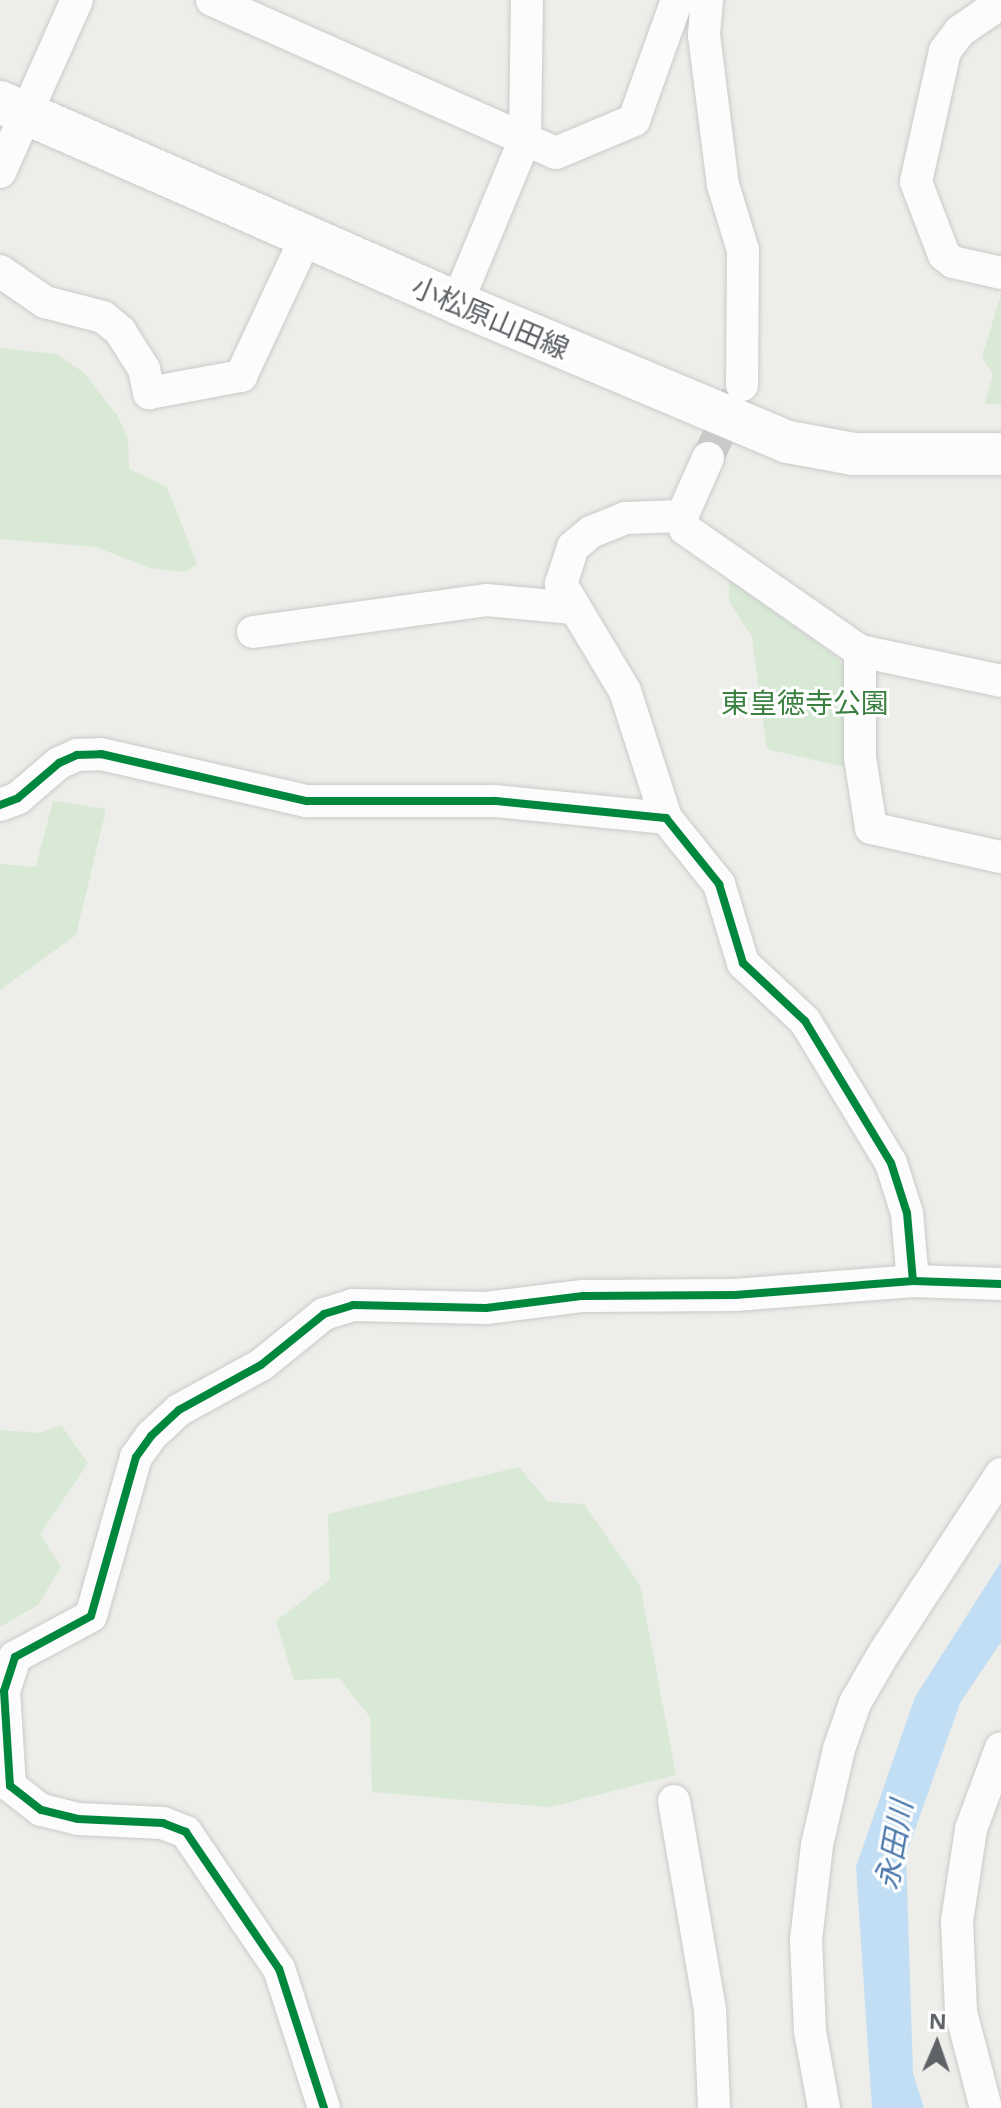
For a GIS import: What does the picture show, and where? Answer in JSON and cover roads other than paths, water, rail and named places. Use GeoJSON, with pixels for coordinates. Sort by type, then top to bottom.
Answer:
{"type":"FeatureCollection","features":[{"type":"Feature","properties":{"kind":"street"},"geometry":{"type":"LineString","coordinates":[[0,172],[13,108],[77,0]]}},
{"type":"Feature","properties":{"kind":"street"},"geometry":{"type":"LineString","coordinates":[[212,0],[556,153],[634,120],[677,0]]}},
{"type":"Feature","properties":{"kind":"street"},"geometry":{"type":"LineString","coordinates":[[457,303],[525,139],[527,0]]}},
{"type":"Feature","properties":{"kind":"street"},"geometry":{"type":"LineString","coordinates":[[707,0],[704,35],[723,185],[744,260],[742,385]]}},
{"type":"Feature","properties":{"kind":"street"},"geometry":{"type":"LineString","coordinates":[[1001,3],[960,31],[945,51],[916,182],[944,255],[953,262],[1001,273]]}},
{"type":"Feature","properties":{"kind":"street","name":"小松原山田線"},"geometry":{"type":"LineString","coordinates":[[13,108],[457,303],[788,442],[854,454],[1001,454]]}},
{"type":"Feature","properties":{"kind":"street"},"geometry":{"type":"LineString","coordinates":[[0,271],[45,302],[103,317],[120,331],[144,369],[149,393],[241,376],[306,237]]}},
{"type":"Feature","properties":{"kind":"street"},"geometry":{"type":"LineString","coordinates":[[708,458],[682,516],[685,529],[860,651],[1001,681]]}},
{"type":"Feature","properties":{"kind":"street"},"geometry":{"type":"LineString","coordinates":[[682,516],[625,518],[591,532],[573,547],[561,584],[625,691],[666,818],[719,884],[743,963],[805,1021],[891,1163],[903,1191],[913,1281]]}},
{"type":"Feature","properties":{"kind":"street"},"geometry":{"type":"LineString","coordinates":[[253,632],[486,600],[574,608]]}},
{"type":"Feature","properties":{"kind":"street"},"geometry":{"type":"LineString","coordinates":[[860,651],[860,757],[871,828],[1001,857]]}},
{"type":"Feature","properties":{"kind":"street"},"geometry":{"type":"LineString","coordinates":[[0,805],[18,798],[59,763],[77,755],[101,754],[307,801],[495,801],[666,818]]}},
{"type":"Feature","properties":{"kind":"street"},"geometry":{"type":"LineString","coordinates":[[324,2108],[279,1969],[186,1832],[163,1823],[65,1816],[41,1810],[10,1786],[4,1691],[15,1657],[91,1616],[136,1457],[179,1410],[261,1365],[324,1314],[353,1305],[486,1308],[583,1296],[735,1295],[913,1281],[1001,1284]]}},
{"type":"Feature","properties":{"kind":"street"},"geometry":{"type":"LineString","coordinates":[[824,2108],[810,2031],[806,1940],[817,1845],[839,1749],[855,1703],[884,1653],[1001,1474]]}},
{"type":"Feature","properties":{"kind":"street"},"geometry":{"type":"LineString","coordinates":[[986,2108],[961,2012],[957,1921],[971,1829],[1001,1748]]}},
{"type":"Feature","properties":{"kind":"street"},"geometry":{"type":"LineString","coordinates":[[674,1801],[710,2009],[714,2108]]}},
{"type":"Feature","properties":{"kind":"water","name":"永田川"},"geometry":{"type":"Polygon","coordinates":[[[1001,1562],[1001,1642],[960,1703],[906,1855],[913,2073],[924,2108],[872,2108],[856,1867],[915,1697],[1001,1562]]]}},
{"type":"Feature","properties":{"kind":"tunnel"},"geometry":{"type":"LineString","coordinates":[[708,458],[737,395]]}},
{"type":"Feature","properties":{"kind":"park label","name":"東皇徳寺公園"},"geometry":{"type":"Point","coordinates":[805,702]}}]}
